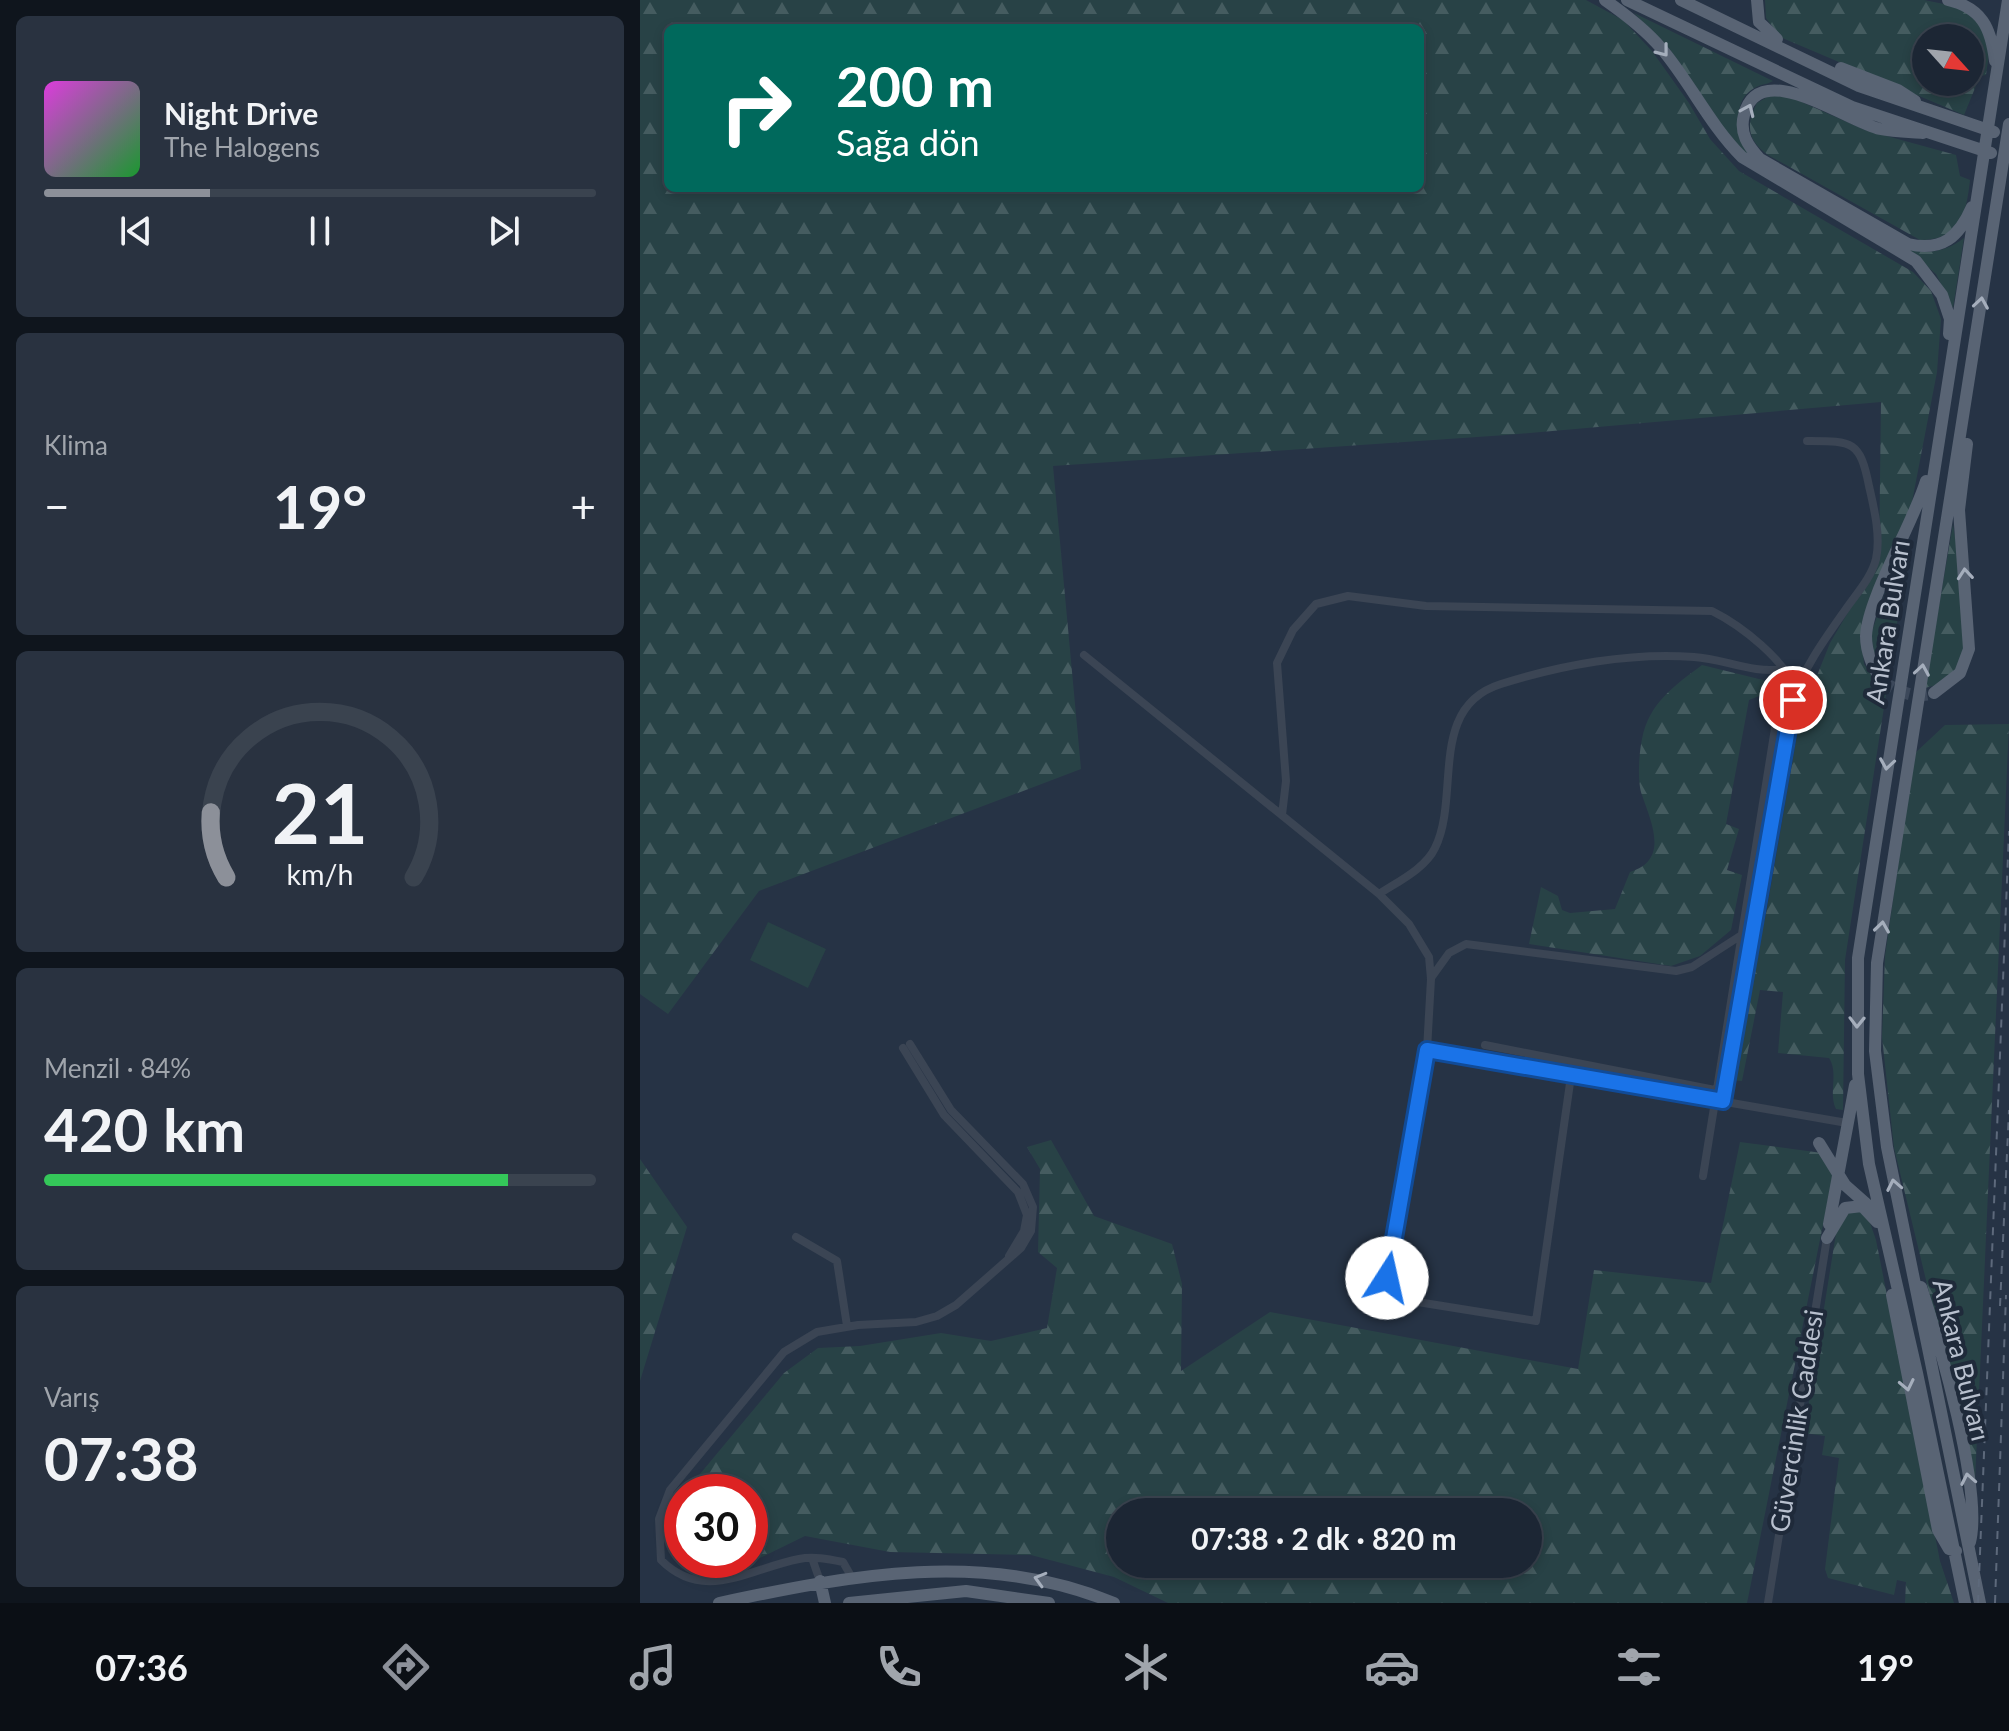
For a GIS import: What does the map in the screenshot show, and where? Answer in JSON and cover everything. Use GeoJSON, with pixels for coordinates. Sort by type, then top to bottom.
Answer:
{"type":"FeatureCollection","features":[{"type":"Feature","properties":{"kind":"main road"},"geometry":{"type":"LineString","coordinates":[[1605,0],[1628,16],[1663,50],[1722,138],[1742,157],[1900,250],[1929,274],[1942,295],[1950,319],[1938,407],[1941,434],[1914,518],[1868,620],[1867,648],[1882,682]]}},
{"type":"Feature","properties":{"kind":"main road"},"geometry":{"type":"LineString","coordinates":[[1627,0],[1852,107],[1956,144],[2009,158]]}},
{"type":"Feature","properties":{"kind":"main road"},"geometry":{"type":"LineString","coordinates":[[1681,0],[1859,86],[1935,114],[2009,136]]}},
{"type":"Feature","properties":{"kind":"main road"},"geometry":{"type":"LineString","coordinates":[[1757,0],[1759,22],[1768,34],[1898,90],[1935,114]]}},
{"type":"Feature","properties":{"kind":"main road"},"geometry":{"type":"LineString","coordinates":[[1948,0],[1967,6],[1987,23],[1993,39],[1997,81]]}},
{"type":"Feature","properties":{"kind":"main road","name":"Ankara Bulvarı"},"geometry":{"type":"LineString","coordinates":[[1904,1234],[1941,1346],[1970,1491],[1971,1540],[1965,1549],[1957,1551],[1949,1549],[1938,1530],[1894,1322],[1887,1253],[1869,1164],[1858,1074],[1858,958],[2008,0]]}},
{"type":"Feature","properties":{"kind":"main road"},"geometry":{"type":"LineString","coordinates":[[1923,133],[1880,129],[1784,89],[1765,90],[1756,96],[1743,119],[1745,141],[1760,159],[1908,244],[1935,246],[1954,237],[1965,223],[1979,190]]}},
{"type":"Feature","properties":{"kind":"main road","name":"Ankara Bulvarı"},"geometry":{"type":"LineString","coordinates":[[1965,1603],[1887,1147],[1875,1051],[1877,963],[2009,124]]}},
{"type":"Feature","properties":{"kind":"main road"},"geometry":{"type":"LineString","coordinates":[[1934,693],[1960,673],[1969,649],[1960,496],[1975,387],[1975,343]]}},
{"type":"Feature","properties":{"kind":"main road"},"geometry":{"type":"LineString","coordinates":[[1827,1238],[1858,1074]]}},
{"type":"Feature","properties":{"kind":"main road"},"geometry":{"type":"LineString","coordinates":[[1819,1143],[1838,1169],[1845,1185],[1870,1207],[1887,1253]]}},
{"type":"Feature","properties":{"kind":"main road"},"geometry":{"type":"LineString","coordinates":[[1827,1238],[1845,1208],[1862,1206],[1875,1217]]}},
{"type":"Feature","properties":{"kind":"main road","name":"Ankara Bulvarı"},"geometry":{"type":"LineString","coordinates":[[1887,1253],[1924,1372],[1980,1603]]}},
{"type":"Feature","properties":{"kind":"main road"},"geometry":{"type":"LineString","coordinates":[[719,1603],[851,1576],[963,1570],[1023,1575],[1114,1603]]}},
{"type":"Feature","properties":{"kind":"main road"},"geometry":{"type":"LineString","coordinates":[[851,1576],[855,1602]]}},
{"type":"Feature","properties":{"kind":"main road"},"geometry":{"type":"LineString","coordinates":[[820,1581],[825,1603]]}},
{"type":"Feature","properties":{"kind":"main road"},"geometry":{"type":"LineString","coordinates":[[849,1603],[966,1591],[1049,1603]]}},
{"type":"Feature","properties":{"kind":"street"},"geometry":{"type":"LineString","coordinates":[[1703,1176],[1795,692],[1809,661],[1868,577],[1876,558],[1875,516],[1864,460],[1856,447],[1845,441],[1807,441]]}},
{"type":"Feature","properties":{"kind":"street"},"geometry":{"type":"LineString","coordinates":[[1282,815],[1286,781],[1277,663],[1293,630],[1316,604],[1329,598],[1348,596],[1426,606],[1712,611],[1749,635],[1780,670],[1792,677],[1795,692]]}},
{"type":"Feature","properties":{"kind":"street"},"geometry":{"type":"LineString","coordinates":[[1084,655],[1379,894],[1409,924],[1429,957],[1431,979],[1427,1050],[1387,1278],[1389,1290],[1399,1299],[1536,1321],[1571,1076]]}},
{"type":"Feature","properties":{"kind":"street"},"geometry":{"type":"LineString","coordinates":[[1379,894],[1413,872],[1434,851],[1445,809],[1446,773],[1454,737],[1463,714],[1479,693],[1527,677],[1613,660],[1689,657],[1716,659],[1766,672],[1780,670]]}},
{"type":"Feature","properties":{"kind":"street"},"geometry":{"type":"LineString","coordinates":[[1719,1096],[1740,936],[1777,716],[1780,670]]}},
{"type":"Feature","properties":{"kind":"street"},"geometry":{"type":"LineString","coordinates":[[1431,979],[1449,953],[1466,944],[1676,971],[1692,967],[1740,936]]}},
{"type":"Feature","properties":{"kind":"street"},"geometry":{"type":"LineString","coordinates":[[1485,1045],[1847,1123]]}},
{"type":"Feature","properties":{"kind":"street"},"geometry":{"type":"LineString","coordinates":[[851,1576],[843,1562],[796,1559],[740,1581],[696,1587],[682,1581],[661,1560],[659,1519],[670,1490],[776,1360],[794,1344],[817,1332],[847,1326],[916,1322],[937,1316],[963,1299],[1021,1248],[1031,1231],[1034,1218],[1030,1196],[1004,1162],[951,1110],[907,1046]]}},
{"type":"Feature","properties":{"kind":"street"},"geometry":{"type":"LineString","coordinates":[[1427,1050],[1571,1076],[1719,1096]]}},
{"type":"Feature","properties":{"kind":"street"},"geometry":{"type":"LineString","coordinates":[[796,1237],[837,1261],[847,1326]]}},
{"type":"Feature","properties":{"kind":"street","name":"Güvercinlik Caddesi"},"geometry":{"type":"LineString","coordinates":[[1768,1603],[1827,1238]]}},
{"type":"Feature","properties":{"kind":"street"},"geometry":{"type":"LineString","coordinates":[[812,1558],[820,1581]]}},
{"type":"Feature","properties":{"kind":"green space"},"geometry":{"type":"Polygon","coordinates":[[[640,0],[1586,0],[1623,20],[1652,51],[1710,139],[1739,171],[1913,272],[1931,291],[1941,319],[1937,372],[1911,507],[1862,643],[1864,664],[1879,687],[1871,634],[1888,584],[1910,539],[1845,960],[1843,1110],[1836,1109],[1834,1103],[1833,1070],[1829,1058],[1778,1053],[1783,992],[1760,990],[1742,1081],[1730,1080],[1766,914],[1800,718],[1830,643],[1879,560],[1881,402],[1506,435],[1053,466],[1081,769],[759,891],[668,1014],[640,994],[640,0]]]}},
{"type":"Feature","properties":{"kind":"green space"},"geometry":{"type":"Polygon","coordinates":[[[1765,0],[1924,0],[1959,7],[1980,24],[1912,24],[1912,93],[1780,37],[1766,18],[1765,0]]]}},
{"type":"Feature","properties":{"kind":"green space"},"geometry":{"type":"Polygon","coordinates":[[[1634,13],[1773,81],[1751,91],[1740,106],[1742,136],[1750,155],[1739,150],[1669,48],[1634,13]]]}},
{"type":"Feature","properties":{"kind":"green space"},"geometry":{"type":"Polygon","coordinates":[[[1984,34],[1989,54],[1984,75],[1984,34]]]}},
{"type":"Feature","properties":{"kind":"green space"},"geometry":{"type":"Polygon","coordinates":[[[1769,96],[1788,96],[1865,130],[1956,155],[1960,176],[1970,180],[1966,204],[1958,223],[1944,236],[1920,240],[1768,155],[1756,144],[1750,125],[1757,103],[1769,96]]]}},
{"type":"Feature","properties":{"kind":"green space"},"geometry":{"type":"Polygon","coordinates":[[[1919,96],[1972,96],[1964,115],[1919,96]]]}},
{"type":"Feature","properties":{"kind":"green space"},"geometry":{"type":"Polygon","coordinates":[[[1964,238],[1953,308],[1936,274],[1903,246],[1935,251],[1964,238]]]}},
{"type":"Feature","properties":{"kind":"green space"},"geometry":{"type":"Polygon","coordinates":[[[1953,524],[1965,605],[1963,649],[1958,667],[1948,680],[1925,688],[1953,524]]]}},
{"type":"Feature","properties":{"kind":"green space"},"geometry":{"type":"Polygon","coordinates":[[[1702,665],[1763,680],[1770,687],[1767,693],[1749,700],[1726,824],[1739,829],[1727,870],[1742,875],[1731,930],[1700,956],[1671,966],[1529,944],[1541,887],[1558,896],[1562,910],[1570,913],[1615,909],[1630,872],[1650,859],[1654,849],[1653,828],[1639,783],[1639,759],[1645,726],[1664,696],[1702,665]]]}},
{"type":"Feature","properties":{"kind":"green space"},"geometry":{"type":"Polygon","coordinates":[[[2009,724],[1975,1482],[1894,1148],[1882,1037],[1885,956],[1914,754],[1945,725],[2009,724]]]}},
{"type":"Feature","properties":{"kind":"green space"},"geometry":{"type":"Polygon","coordinates":[[[768,922],[826,949],[808,988],[750,960],[768,922]]]}},
{"type":"Feature","properties":{"kind":"green space"},"geometry":{"type":"Polygon","coordinates":[[[1051,1140],[1094,1216],[1172,1244],[1182,1284],[1181,1371],[1270,1312],[1578,1369],[1594,1270],[1711,1283],[1740,1142],[1822,1153],[1833,1175],[1747,1603],[1168,1603],[1116,1578],[1542,1578],[1542,1498],[1106,1498],[1106,1575],[1031,1555],[890,1552],[805,1536],[768,1554],[768,1474],[700,1474],[784,1373],[818,1348],[860,1346],[941,1333],[991,1341],[1047,1328],[1057,1268],[1038,1252],[1040,1169],[1027,1147],[1051,1140]]]}},
{"type":"Feature","properties":{"kind":"green space"},"geometry":{"type":"Polygon","coordinates":[[[640,1159],[687,1227],[640,1381],[640,1159]]]}},
{"type":"Feature","properties":{"kind":"green space"},"geometry":{"type":"Polygon","coordinates":[[[1856,1210],[1868,1217],[1876,1240],[1940,1561],[1954,1603],[1905,1603],[1906,1582],[1897,1580],[1894,1595],[1828,1578],[1825,1569],[1839,1458],[1822,1455],[1825,1436],[1804,1433],[1838,1221],[1842,1215],[1856,1210]]]}},
{"type":"Feature","properties":{"kind":"tunnel"},"geometry":{"type":"LineString","coordinates":[[1882,682],[1913,695],[1934,693]]}},
{"type":"Feature","properties":{"kind":"railway"},"geometry":{"type":"LineString","coordinates":[[1978,1603],[2009,831]]}},
{"type":"Feature","properties":{"kind":"railway"},"geometry":{"type":"LineString","coordinates":[[2000,1306],[2009,1110]]}},
{"type":"Feature","properties":{"kind":"railway"},"geometry":{"type":"LineString","coordinates":[[1995,1603],[2006,1295]]}},
{"type":"Feature","properties":{"kind":"route"},"geometry":{"type":"LineString","coordinates":[[1387,1278],[1427,1050],[1723,1101],[1793,700]]}}]}
